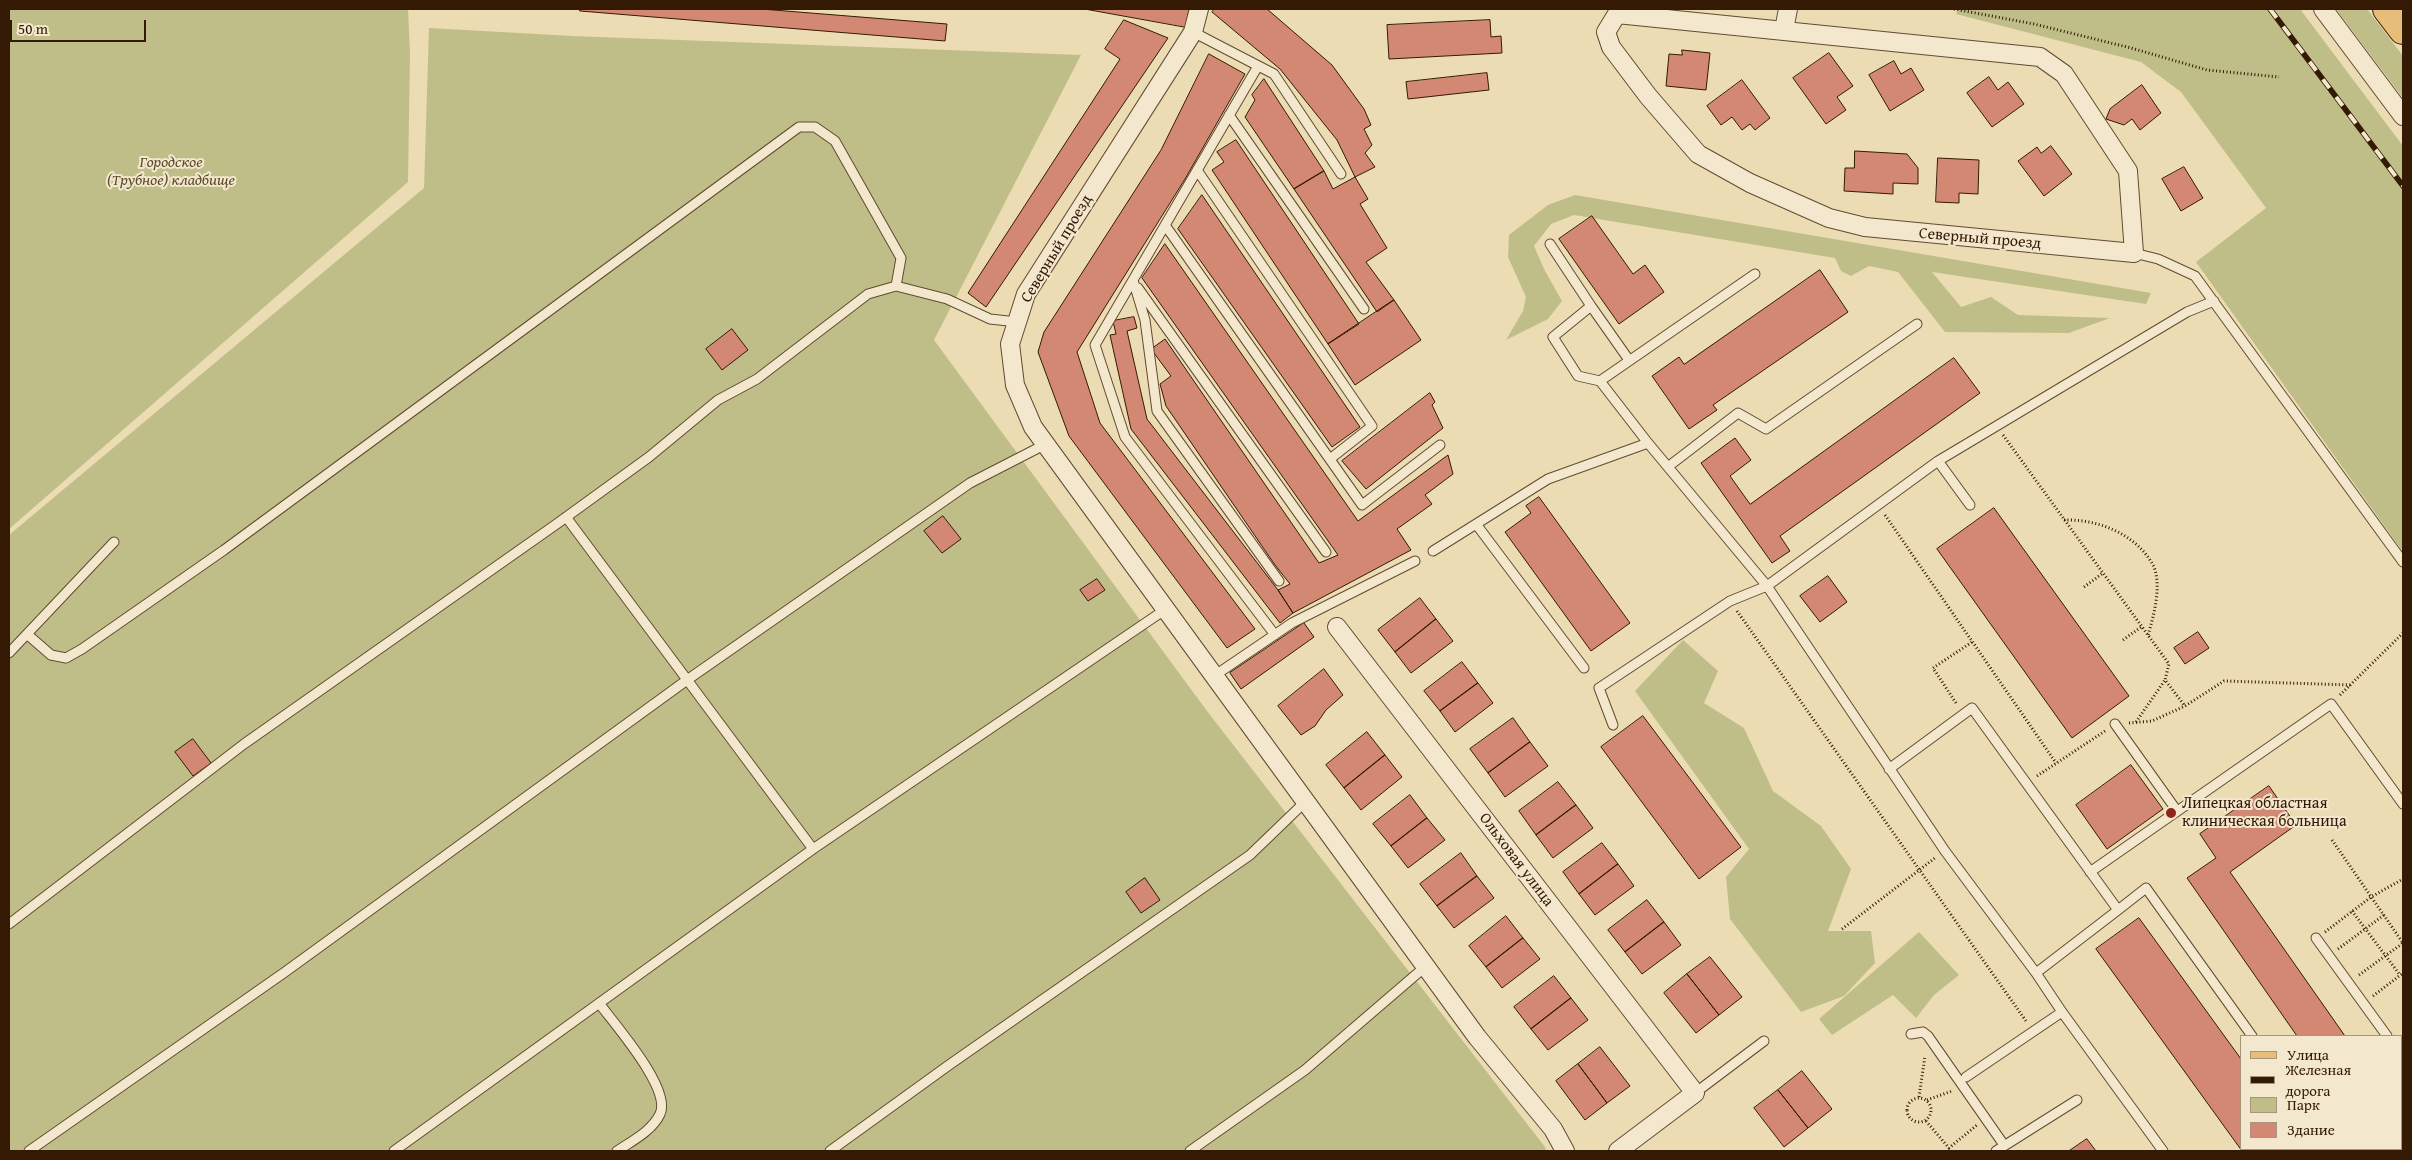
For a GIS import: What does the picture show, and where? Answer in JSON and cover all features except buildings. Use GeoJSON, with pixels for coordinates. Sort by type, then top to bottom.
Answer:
{"type":"FeatureCollection","features":[{"type":"Feature","properties":{"kind":"main road"},"geometry":{"type":"LineString","coordinates":[[2387,9],[2403,30]]}},
{"type":"Feature","properties":{"kind":"street","name":"Северный проезд"},"geometry":{"type":"LineString","coordinates":[[1199,9],[1193,32],[1026,294],[1010,344],[1015,385],[1033,427],[1477,1037],[1553,1129],[1565,1151]]}},
{"type":"Feature","properties":{"kind":"street"},"geometry":{"type":"LineString","coordinates":[[1784,30],[1788,9]]}},
{"type":"Feature","properties":{"kind":"street"},"geometry":{"type":"LineString","coordinates":[[2323,9],[2403,116]]}},
{"type":"Feature","properties":{"kind":"street","name":"Северный проезд"},"geometry":{"type":"LineString","coordinates":[[1617,14],[2040,57],[2064,74],[2128,171],[2134,253],[1865,227],[1829,218],[1750,183],[1698,154],[1648,96],[1611,47],[1606,32],[1617,14]]}},
{"type":"Feature","properties":{"kind":"street","name":"Ольховая улица"},"geometry":{"type":"LineString","coordinates":[[1337,627],[1695,1093]]}},
{"type":"Feature","properties":{"kind":"street"},"geometry":{"type":"LineString","coordinates":[[1618,1151],[1695,1093]]}},
{"type":"Feature","properties":{"kind":"lane"},"geometry":{"type":"LineString","coordinates":[[1193,32],[1274,74],[1341,174]]}},
{"type":"Feature","properties":{"kind":"lane"},"geometry":{"type":"LineString","coordinates":[[1258,66],[1095,345],[1125,437],[1275,635]]}},
{"type":"Feature","properties":{"kind":"lane"},"geometry":{"type":"LineString","coordinates":[[1229,115],[1364,309]]}},
{"type":"Feature","properties":{"kind":"lane"},"geometry":{"type":"LineString","coordinates":[[28,635],[51,655],[66,658],[82,649],[224,550],[799,127],[815,127],[835,141],[901,258],[896,286]]}},
{"type":"Feature","properties":{"kind":"lane"},"geometry":{"type":"LineString","coordinates":[[1197,170],[1372,426],[1330,459]]}},
{"type":"Feature","properties":{"kind":"lane"},"geometry":{"type":"LineString","coordinates":[[1165,225],[1362,505],[1440,446]]}},
{"type":"Feature","properties":{"kind":"lane"},"geometry":{"type":"LineString","coordinates":[[1550,244],[1629,360]]}},
{"type":"Feature","properties":{"kind":"lane"},"geometry":{"type":"LineString","coordinates":[[2134,253],[2158,259],[2195,276],[2403,562]]}},
{"type":"Feature","properties":{"kind":"lane"},"geometry":{"type":"LineString","coordinates":[[1600,380],[1755,274]]}},
{"type":"Feature","properties":{"kind":"lane"},"geometry":{"type":"LineString","coordinates":[[1133,280],[1326,552]]}},
{"type":"Feature","properties":{"kind":"lane"},"geometry":{"type":"LineString","coordinates":[[1133,280],[1145,320],[1157,411],[1279,581]]}},
{"type":"Feature","properties":{"kind":"lane"},"geometry":{"type":"LineString","coordinates":[[9,924],[244,744],[566,517],[648,457],[718,400],[757,379],[868,294],[896,286],[947,299],[990,320],[1017,322]]}},
{"type":"Feature","properties":{"kind":"lane"},"geometry":{"type":"LineString","coordinates":[[1613,725],[1599,688],[1730,600],[1767,586],[1938,461],[2187,312],[2214,301]]}},
{"type":"Feature","properties":{"kind":"lane"},"geometry":{"type":"LineString","coordinates":[[1591,306],[1553,337],[1578,376],[1600,380],[1648,443],[1767,586],[1945,851],[2036,973],[2163,1151]]}},
{"type":"Feature","properties":{"kind":"lane"},"geometry":{"type":"LineString","coordinates":[[1669,466],[1738,413],[1766,429],[1917,324]]}},
{"type":"Feature","properties":{"kind":"lane"},"geometry":{"type":"LineString","coordinates":[[1433,551],[1548,479],[1648,443]]}},
{"type":"Feature","properties":{"kind":"lane"},"geometry":{"type":"LineString","coordinates":[[29,1151],[285,972],[687,680],[970,482],[1046,444]]}},
{"type":"Feature","properties":{"kind":"lane"},"geometry":{"type":"LineString","coordinates":[[1938,461],[1970,505]]}},
{"type":"Feature","properties":{"kind":"lane"},"geometry":{"type":"LineString","coordinates":[[566,517],[813,848]]}},
{"type":"Feature","properties":{"kind":"lane"},"geometry":{"type":"LineString","coordinates":[[1476,524],[1584,668]]}},
{"type":"Feature","properties":{"kind":"lane"},"geometry":{"type":"LineString","coordinates":[[9,653],[114,542]]}},
{"type":"Feature","properties":{"kind":"lane"},"geometry":{"type":"LineString","coordinates":[[1211,671],[1275,635],[1292,623],[1414,561]]}},
{"type":"Feature","properties":{"kind":"lane"},"geometry":{"type":"LineString","coordinates":[[394,1151],[813,848],[1166,609]]}},
{"type":"Feature","properties":{"kind":"lane"},"geometry":{"type":"LineString","coordinates":[[2090,872],[2331,704],[2403,804]]}},
{"type":"Feature","properties":{"kind":"lane"},"geometry":{"type":"LineString","coordinates":[[1889,769],[1972,708],[2118,910]]}},
{"type":"Feature","properties":{"kind":"lane"},"geometry":{"type":"LineString","coordinates":[[2115,724],[2177,812]]}},
{"type":"Feature","properties":{"kind":"lane"},"geometry":{"type":"LineString","coordinates":[[830,1151],[949,1065],[1250,855],[1306,801]]}},
{"type":"Feature","properties":{"kind":"lane"},"geometry":{"type":"LineString","coordinates":[[2036,973],[2146,888],[2251,1035]]}},
{"type":"Feature","properties":{"kind":"lane"},"geometry":{"type":"LineString","coordinates":[[2316,938],[2386,1035]]}},
{"type":"Feature","properties":{"kind":"lane"},"geometry":{"type":"LineString","coordinates":[[1190,1151],[1305,1070],[1426,966]]}},
{"type":"Feature","properties":{"kind":"lane"},"geometry":{"type":"LineString","coordinates":[[599,1004],[655,1080],[663,1101],[660,1113],[649,1129],[617,1151]]}},
{"type":"Feature","properties":{"kind":"lane"},"geometry":{"type":"LineString","coordinates":[[1966,1077],[2062,1012]]}},
{"type":"Feature","properties":{"kind":"lane"},"geometry":{"type":"LineString","coordinates":[[1911,1034],[1923,1032],[1928,1036],[1985,1119],[2000,1148],[2077,1100]]}},
{"type":"Feature","properties":{"kind":"lane"},"geometry":{"type":"LineString","coordinates":[[1695,1093],[1764,1041]]}},
{"type":"Feature","properties":{"kind":"path"},"geometry":{"type":"LineString","coordinates":[[1954,9],[2034,24],[2131,48],[2207,70],[2279,77]]}},
{"type":"Feature","properties":{"kind":"path"},"geometry":{"type":"LineString","coordinates":[[1996,426],[2169,664],[2166,680],[2136,722]]}},
{"type":"Feature","properties":{"kind":"path"},"geometry":{"type":"LineString","coordinates":[[1877,504],[2056,764]]}},
{"type":"Feature","properties":{"kind":"path"},"geometry":{"type":"LineString","coordinates":[[2064,520],[2090,521],[2112,529],[2136,545],[2152,563],[2157,588],[2155,611],[2148,635]]}},
{"type":"Feature","properties":{"kind":"path"},"geometry":{"type":"LineString","coordinates":[[2084,587],[2103,573]]}},
{"type":"Feature","properties":{"kind":"path"},"geometry":{"type":"LineString","coordinates":[[1730,600],[2034,1032]]}},
{"type":"Feature","properties":{"kind":"path"},"geometry":{"type":"LineString","coordinates":[[2123,640],[2142,627]]}},
{"type":"Feature","properties":{"kind":"path"},"geometry":{"type":"LineString","coordinates":[[2331,704],[2403,633]]}},
{"type":"Feature","properties":{"kind":"path"},"geometry":{"type":"LineString","coordinates":[[1963,714],[1933,668],[1972,642]]}},
{"type":"Feature","properties":{"kind":"path"},"geometry":{"type":"LineString","coordinates":[[2166,680],[2185,706]]}},
{"type":"Feature","properties":{"kind":"path"},"geometry":{"type":"LineString","coordinates":[[2026,783],[2115,724],[2152,721],[2185,706],[2224,682],[2350,685]]}},
{"type":"Feature","properties":{"kind":"path"},"geometry":{"type":"LineString","coordinates":[[2332,840],[2403,943],[2348,983]]}},
{"type":"Feature","properties":{"kind":"path"},"geometry":{"type":"LineString","coordinates":[[1842,929],[1919,868],[1945,851]]}},
{"type":"Feature","properties":{"kind":"path"},"geometry":{"type":"LineString","coordinates":[[2316,938],[2371,897],[2403,879]]}},
{"type":"Feature","properties":{"kind":"path"},"geometry":{"type":"LineString","coordinates":[[2352,911],[2385,956],[2402,974],[2363,1004]]}},
{"type":"Feature","properties":{"kind":"path"},"geometry":{"type":"LineString","coordinates":[[2329,956],[2384,915]]}},
{"type":"Feature","properties":{"kind":"path"},"geometry":{"type":"LineString","coordinates":[[1919,1097],[1925,1055]]}},
{"type":"Feature","properties":{"kind":"path"},"geometry":{"type":"LineString","coordinates":[[1927,1100],[1958,1088]]}},
{"type":"Feature","properties":{"kind":"path"},"geometry":{"type":"LineString","coordinates":[[1919,1097],[1927,1100],[1931,1107],[1931,1115],[1926,1121],[1919,1123],[1911,1120],[1907,1114],[1907,1106],[1912,1100],[1919,1097]]}},
{"type":"Feature","properties":{"kind":"path"},"geometry":{"type":"LineString","coordinates":[[1926,1121],[1949,1148],[1985,1119]]}},
{"type":"Feature","properties":{"kind":"green space","name":"Городское (Трубное) кладбище"},"geometry":{"type":"Polygon","coordinates":[[[9,9],[408,9],[410,53],[408,182],[9,529],[9,9]]]}},
{"type":"Feature","properties":{"kind":"green space"},"geometry":{"type":"Polygon","coordinates":[[[1959,9],[2300,9],[2403,146],[2403,552],[2196,262],[2266,208],[2181,92],[2141,62],[1956,14],[1959,9]]]}},
{"type":"Feature","properties":{"kind":"green space"},"geometry":{"type":"Polygon","coordinates":[[[2336,9],[2367,9],[2403,56],[2403,98],[2336,9]]]}},
{"type":"Feature","properties":{"kind":"green space"},"geometry":{"type":"Polygon","coordinates":[[[429,28],[573,36],[1081,55],[934,340],[1207,711],[1545,1147],[1546,1151],[9,1151],[9,535],[424,188],[429,28]]]}},
{"type":"Feature","properties":{"kind":"green space"},"geometry":{"type":"Polygon","coordinates":[[[1575,195],[2151,293],[2146,304],[1932,272],[1961,307],[1991,297],[2018,315],[2110,318],[2069,333],[1945,332],[1898,272],[1869,266],[1851,276],[1841,271],[1835,258],[1574,215],[1551,224],[1534,246],[1545,271],[1562,301],[1548,319],[1506,340],[1523,311],[1526,297],[1508,257],[1509,235],[1548,205],[1575,195]]]}},
{"type":"Feature","properties":{"kind":"green space"},"geometry":{"type":"Polygon","coordinates":[[[1683,640],[1718,671],[1704,703],[1744,728],[1773,791],[1821,826],[1851,869],[1828,931],[1871,931],[1875,963],[1844,996],[1801,1012],[1730,919],[1726,877],[1749,849],[1635,691],[1683,640]]]}},
{"type":"Feature","properties":{"kind":"green space"},"geometry":{"type":"Polygon","coordinates":[[[1919,932],[1959,975],[1934,995],[1916,1018],[1893,995],[1832,1035],[1819,1019],[1919,932]]]}},
{"type":"Feature","properties":{"kind":"railway"},"geometry":{"type":"LineString","coordinates":[[2270,9],[2403,186]]}},
{"type":"Feature","properties":{"kind":"place","name":"Липецкая областная клиническая больница"},"geometry":{"type":"Point","coordinates":[2171,813]}}]}
